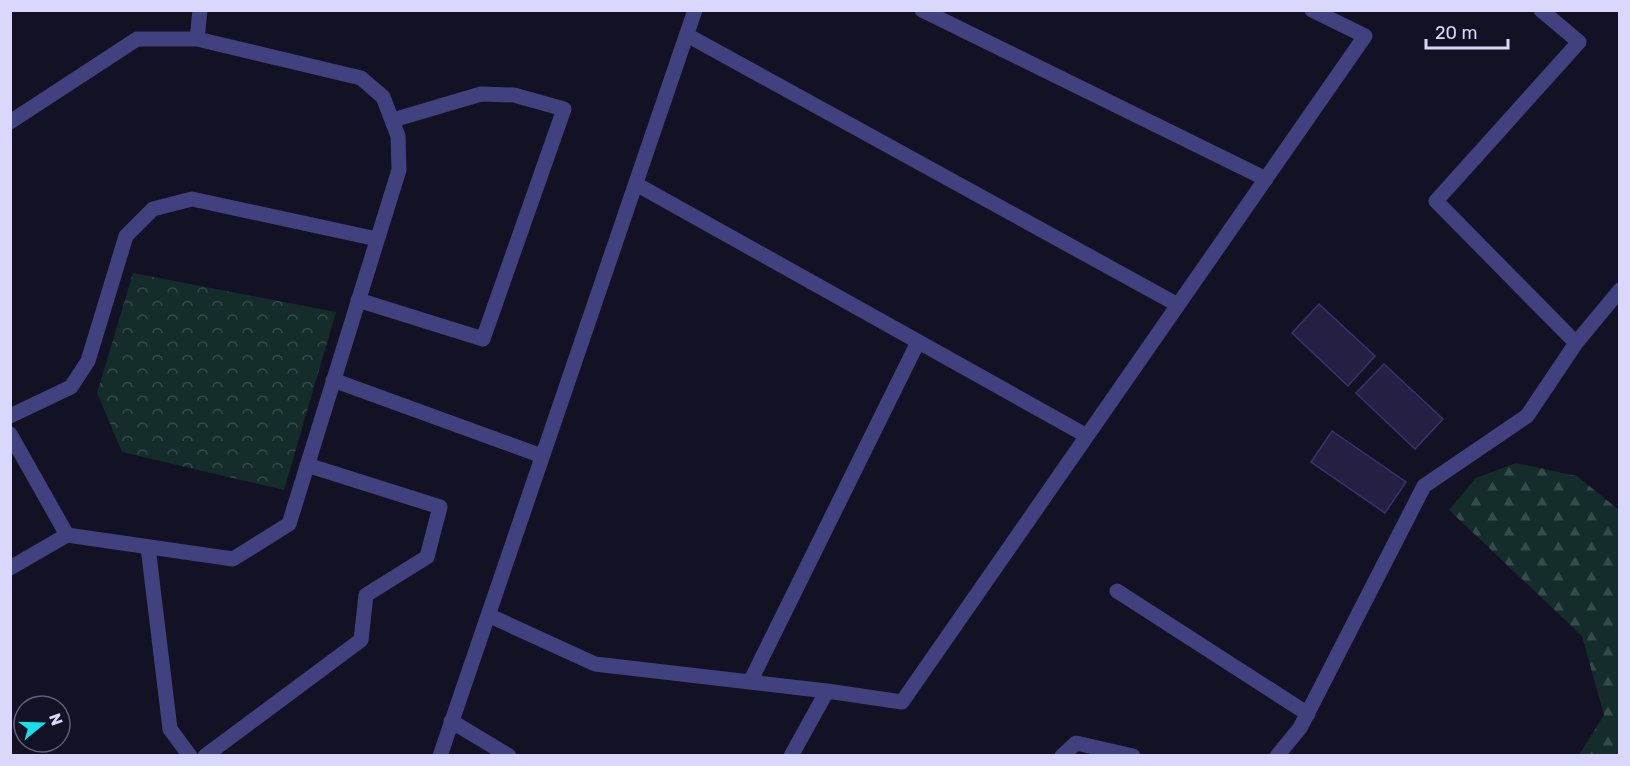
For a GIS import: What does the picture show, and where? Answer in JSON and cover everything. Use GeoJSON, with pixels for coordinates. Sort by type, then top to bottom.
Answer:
{"type":"FeatureCollection","features":[{"type":"Feature","properties":{"kind":"street"},"geometry":{"type":"LineString","coordinates":[[196,39],[200,10]]}},
{"type":"Feature","properties":{"kind":"street"},"geometry":{"type":"LineString","coordinates":[[440,756],[695,10]]}},
{"type":"Feature","properties":{"kind":"street"},"geometry":{"type":"LineString","coordinates":[[922,10],[1266,179]]}},
{"type":"Feature","properties":{"kind":"street"},"geometry":{"type":"LineString","coordinates":[[488,615],[595,664],[902,702],[1365,36],[1312,10]]}},
{"type":"Feature","properties":{"kind":"street"},"geometry":{"type":"LineString","coordinates":[[1541,10],[1579,42],[1436,201],[1576,343]]}},
{"type":"Feature","properties":{"kind":"street"},"geometry":{"type":"LineString","coordinates":[[687,35],[1178,305]]}},
{"type":"Feature","properties":{"kind":"street"},"geometry":{"type":"LineString","coordinates":[[10,122],[136,39],[196,39],[361,78],[383,97],[393,120],[398,136],[399,170],[289,524],[233,559],[68,535],[10,568]]}},
{"type":"Feature","properties":{"kind":"street"},"geometry":{"type":"LineString","coordinates":[[358,300],[483,339],[564,109],[514,95],[481,93],[393,120]]}},
{"type":"Feature","properties":{"kind":"street"},"geometry":{"type":"LineString","coordinates":[[636,184],[1087,436]]}},
{"type":"Feature","properties":{"kind":"street"},"geometry":{"type":"LineString","coordinates":[[10,416],[71,387],[88,361],[126,236],[153,209],[192,199],[377,239]]}},
{"type":"Feature","properties":{"kind":"street"},"geometry":{"type":"LineString","coordinates":[[1277,756],[1300,728],[1308,714],[1424,486],[1527,416],[1576,343],[1620,290]]}},
{"type":"Feature","properties":{"kind":"street"},"geometry":{"type":"LineString","coordinates":[[750,682],[918,342]]}},
{"type":"Feature","properties":{"kind":"street"},"geometry":{"type":"LineString","coordinates":[[333,380],[542,456]]}},
{"type":"Feature","properties":{"kind":"street"},"geometry":{"type":"LineString","coordinates":[[10,434],[68,535]]}},
{"type":"Feature","properties":{"kind":"street"},"geometry":{"type":"LineString","coordinates":[[205,756],[361,640],[366,595],[427,557],[440,507],[307,465]]}},
{"type":"Feature","properties":{"kind":"street"},"geometry":{"type":"LineString","coordinates":[[148,547],[170,729],[190,756]]}},
{"type":"Feature","properties":{"kind":"street"},"geometry":{"type":"LineString","coordinates":[[1117,591],[1308,714]]}},
{"type":"Feature","properties":{"kind":"street"},"geometry":{"type":"LineString","coordinates":[[791,756],[827,691]]}},
{"type":"Feature","properties":{"kind":"street"},"geometry":{"type":"LineString","coordinates":[[451,721],[509,756]]}},
{"type":"Feature","properties":{"kind":"street"},"geometry":{"type":"LineString","coordinates":[[1062,756],[1076,742],[1133,756]]}},
{"type":"Feature","properties":{"kind":"green space"},"geometry":{"type":"Polygon","coordinates":[[[133,273],[336,312],[284,490],[122,452],[97,393],[133,273]]]}},
{"type":"Feature","properties":{"kind":"green space"},"geometry":{"type":"Polygon","coordinates":[[[1516,463],[1577,476],[1619,510],[1619,755],[1579,755],[1604,715],[1582,636],[1449,510],[1476,478],[1516,463]]]}},
{"type":"Feature","properties":{"kind":"building"},"geometry":{"type":"Polygon","coordinates":[[[1319,304],[1375,356],[1348,386],[1292,333],[1319,304]]]}},
{"type":"Feature","properties":{"kind":"building"},"geometry":{"type":"Polygon","coordinates":[[[1384,364],[1443,419],[1415,449],[1356,393],[1384,364]]]}},
{"type":"Feature","properties":{"kind":"building"},"geometry":{"type":"Polygon","coordinates":[[[1332,431],[1406,482],[1385,513],[1311,462],[1332,431]]]}}]}
